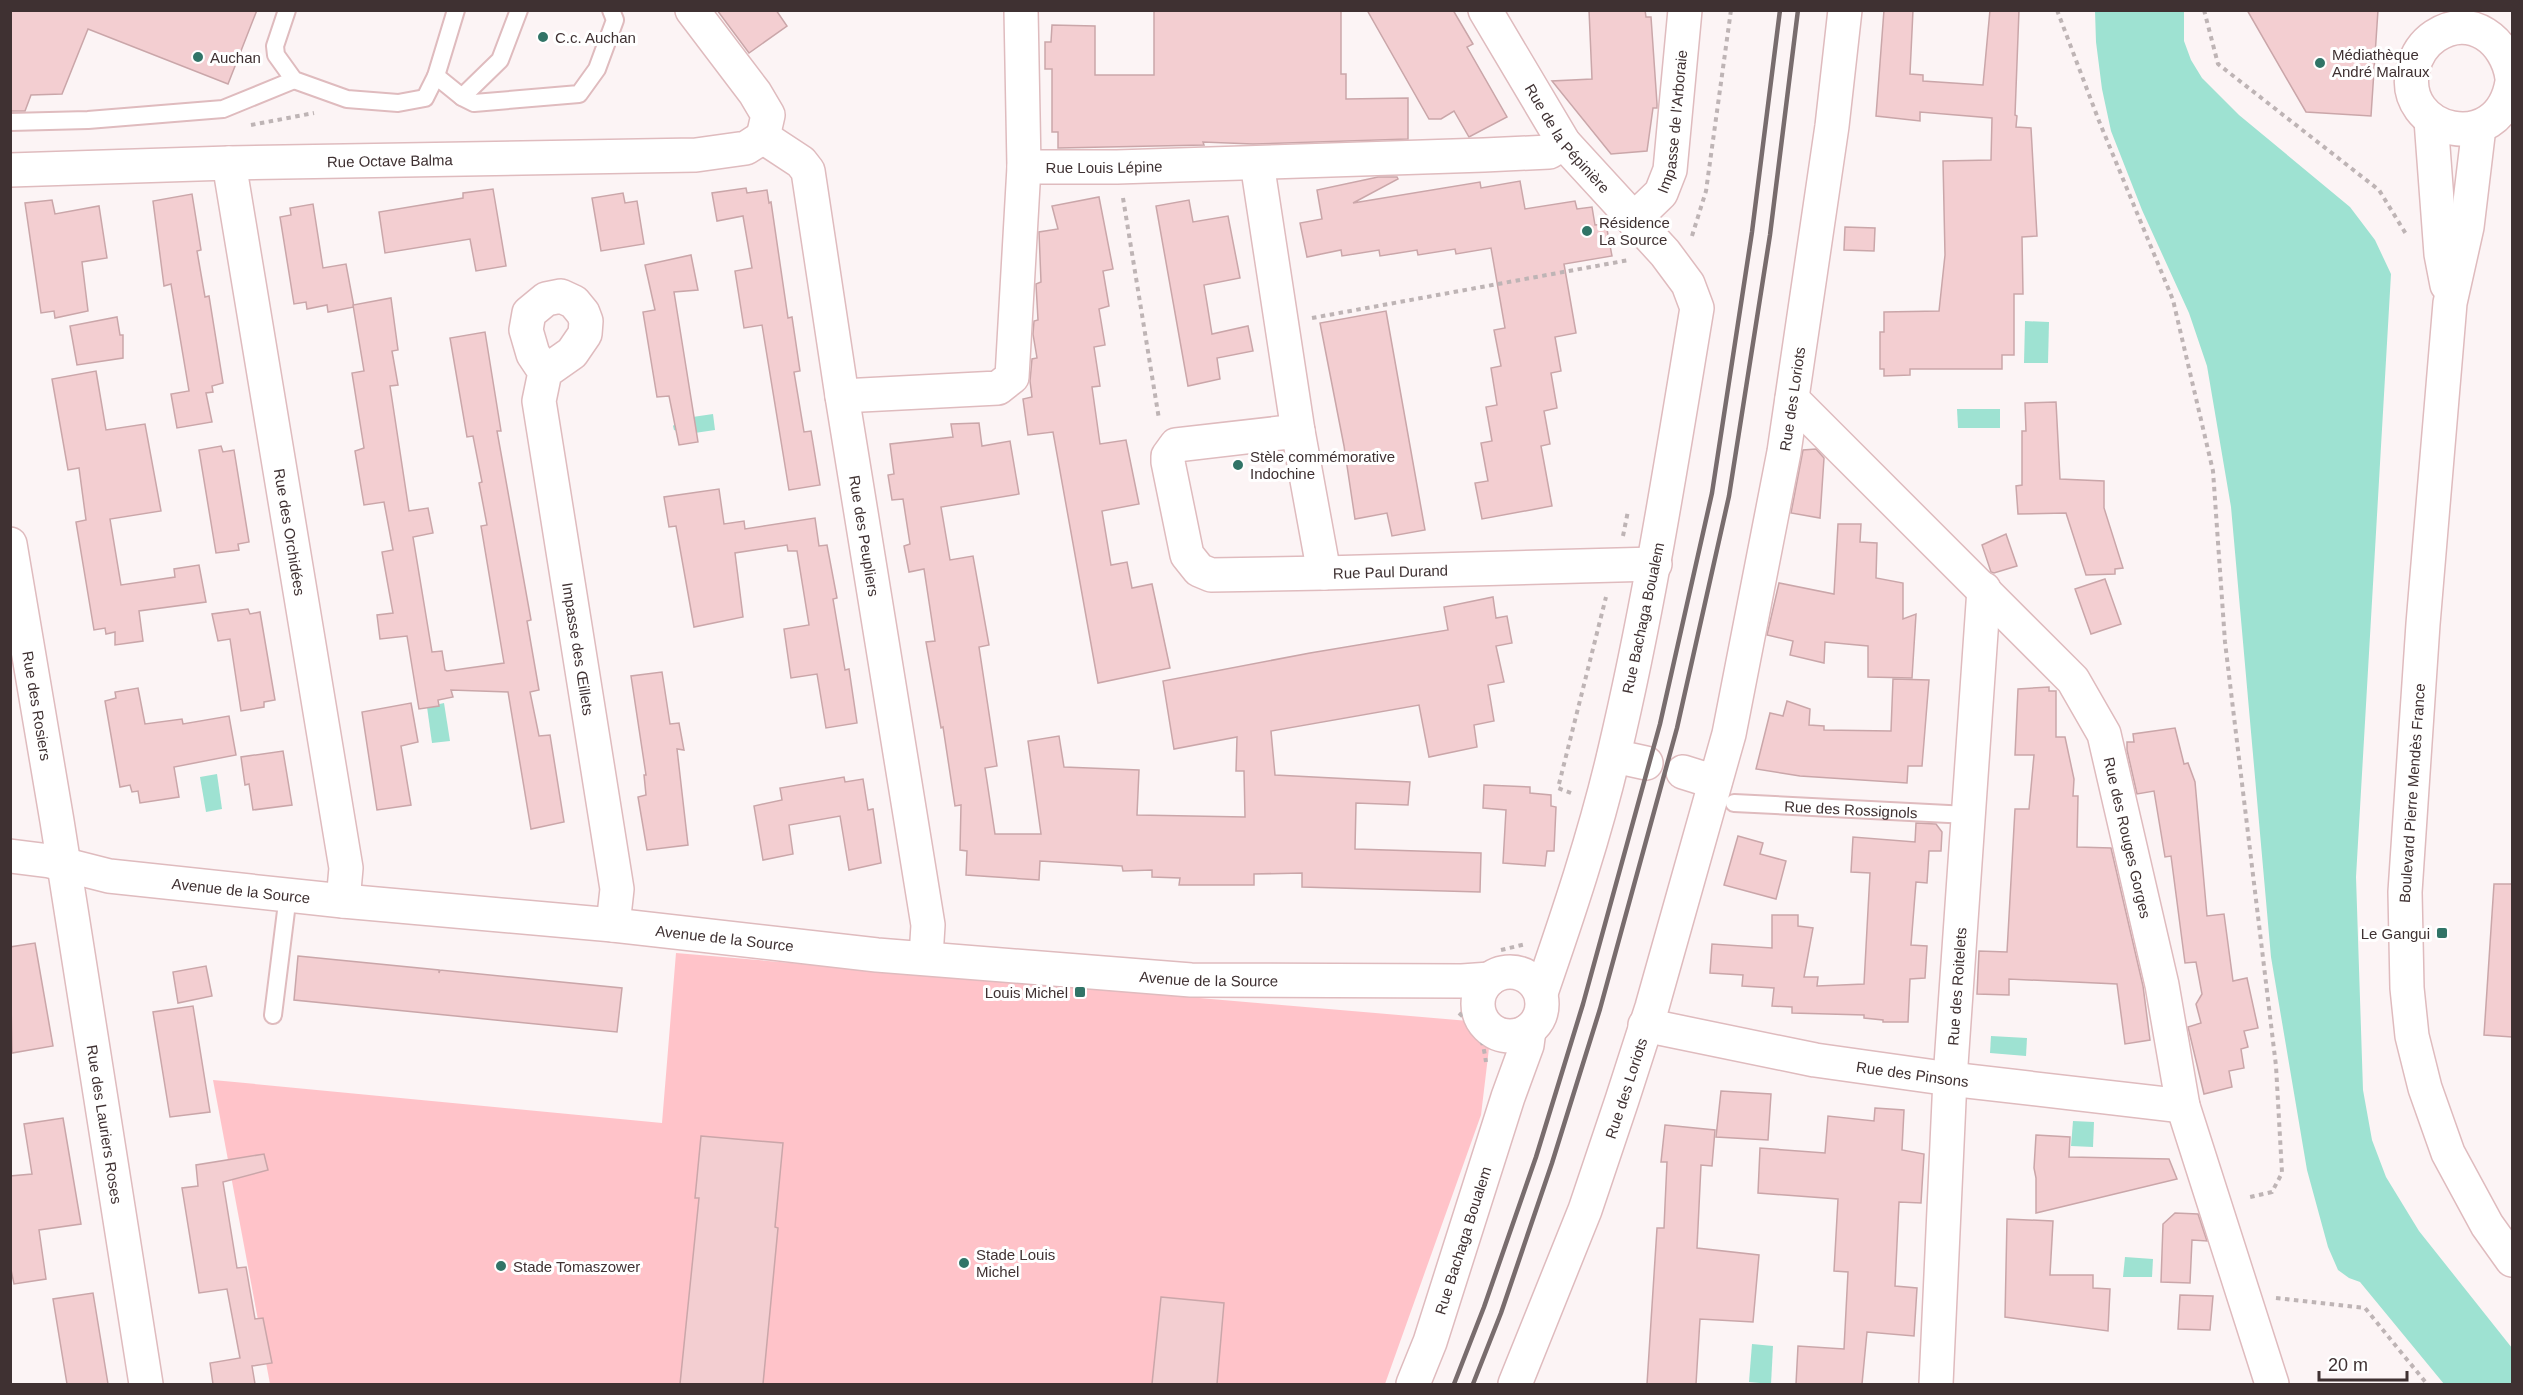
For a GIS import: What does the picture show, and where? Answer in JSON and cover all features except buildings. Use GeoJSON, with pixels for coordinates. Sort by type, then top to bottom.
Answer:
{"type":"FeatureCollection","features":[{"type":"Feature","properties":{"kind":"street"},"geometry":{"type":"LineString","coordinates":[[692,10],[755,93],[768,115],[763,137]]}},
{"type":"Feature","properties":{"kind":"street"},"geometry":{"type":"LineString","coordinates":[[1021,10],[1024,167]]}},
{"type":"Feature","properties":{"kind":"street","name":"Rue de la Pépinière"},"geometry":{"type":"LineString","coordinates":[[1485,10],[1564,143],[1633,220],[1678,249],[1688,284]]}},
{"type":"Feature","properties":{"kind":"street","name":"Impasse de l'Arboraie"},"geometry":{"type":"LineString","coordinates":[[1633,220],[1660,192],[1670,170],[1685,10]]}},
{"type":"Feature","properties":{"kind":"street","name":"Rue des Loriots"},"geometry":{"type":"LineString","coordinates":[[1515,1384],[1585,1210],[1645,1025],[1725,792],[1729,734],[1792,399],[1832,126],[1845,10]]}},
{"type":"Feature","properties":{"kind":"street"},"geometry":{"type":"LineString","coordinates":[[2441,23],[2450,30],[2465,28],[2480,31],[2506,66],[2503,109],[2492,120],[2479,127],[2462,130],[2446,127],[2431,120],[2420,108],[2413,93],[2411,76],[2415,60],[2441,23]]}},
{"type":"Feature","properties":{"kind":"street","name":"Boulevard Pierre Mendès France"},"geometry":{"type":"LineString","coordinates":[[2431,120],[2441,254],[2450,303]]}},
{"type":"Feature","properties":{"kind":"street","name":"Boulevard Pierre Mendès France"},"geometry":{"type":"LineString","coordinates":[[2479,127],[2467,227],[2450,303],[2423,624],[2405,892],[2407,988],[2412,1036],[2425,1088],[2448,1153],[2487,1225],[2512,1260]]}},
{"type":"Feature","properties":{"kind":"street","name":"Rue Octave Balma"},"geometry":{"type":"LineString","coordinates":[[10,170],[229,163],[696,155],[746,148],[763,137]]}},
{"type":"Feature","properties":{"kind":"street","name":"Rue des Peupliers"},"geometry":{"type":"LineString","coordinates":[[763,137],[801,162],[808,171],[928,925],[926,957]]}},
{"type":"Feature","properties":{"kind":"street","name":"Rue Louis Lépine"},"geometry":{"type":"LineString","coordinates":[[842,396],[998,388],[1012,377],[1024,167],[1118,167],[1549,152],[1564,143]]}},
{"type":"Feature","properties":{"kind":"street","name":"Rue des Orchidées"},"geometry":{"type":"LineString","coordinates":[[229,163],[346,868],[343,900]]}},
{"type":"Feature","properties":{"kind":"street","name":"Rue Paul Durand"},"geometry":{"type":"LineString","coordinates":[[1257,163],[1298,431],[1324,573],[1655,564]]}},
{"type":"Feature","properties":{"kind":"street","name":"Rue Bachaga Boualem"},"geometry":{"type":"LineString","coordinates":[[1413,1384],[1430,1342],[1508,1097],[1516,1033],[1537,1023],[1541,1014],[1503,980],[1544,945],[1576,890],[1614,756],[1655,564],[1697,308],[1688,284]]}},
{"type":"Feature","properties":{"kind":"street","name":"Impasse des Œillets"},"geometry":{"type":"LineString","coordinates":[[545,372],[539,401],[617,889],[613,925]]}},
{"type":"Feature","properties":{"kind":"street","name":"Rue des Rouges Gorges"},"geometry":{"type":"LineString","coordinates":[[1792,399],[2073,680],[2104,734],[2162,986],[2183,1106],[2272,1384]]}},
{"type":"Feature","properties":{"kind":"street"},"geometry":{"type":"LineString","coordinates":[[1298,431],[1176,445],[1170,451],[1168,462],[1188,555],[1191,563],[1199,570],[1211,575],[1324,573]]}},
{"type":"Feature","properties":{"kind":"street","name":"Rue des Rosiers"},"geometry":{"type":"LineString","coordinates":[[10,544],[64,866]]}},
{"type":"Feature","properties":{"kind":"street","name":"Rue des Roitelets"},"geometry":{"type":"LineString","coordinates":[[1935,1384],[1950,1079],[1984,589]]}},
{"type":"Feature","properties":{"kind":"street"},"geometry":{"type":"LineString","coordinates":[[1614,756],[1647,763]]}},
{"type":"Feature","properties":{"kind":"street"},"geometry":{"type":"LineString","coordinates":[[1683,771],[1725,792]]}},
{"type":"Feature","properties":{"kind":"street","name":"Avenue de la Source"},"geometry":{"type":"LineString","coordinates":[[10,855],[109,876],[613,925],[878,955],[926,957],[1191,980],[1503,980]]}},
{"type":"Feature","properties":{"kind":"street","name":"Rue des Lauriers Roses"},"geometry":{"type":"LineString","coordinates":[[64,866],[146,1384]]}},
{"type":"Feature","properties":{"kind":"street"},"geometry":{"type":"LineString","coordinates":[[1503,980],[1486,1026],[1494,1032],[1516,1033]]}},
{"type":"Feature","properties":{"kind":"street","name":"Rue des Pinsons"},"geometry":{"type":"LineString","coordinates":[[1645,1025],[1815,1060],[1950,1079],[2183,1106]]}},
{"type":"Feature","properties":{"kind":"lane"},"geometry":{"type":"LineString","coordinates":[[287,10],[275,46],[276,55],[294,80],[346,99],[398,103],[425,98],[436,76],[456,10]]}},
{"type":"Feature","properties":{"kind":"lane"},"geometry":{"type":"LineString","coordinates":[[462,97],[500,60],[519,10]]}},
{"type":"Feature","properties":{"kind":"lane"},"geometry":{"type":"LineString","coordinates":[[436,76],[462,97],[474,103],[579,94],[597,69],[615,20],[611,10]]}},
{"type":"Feature","properties":{"kind":"lane"},"geometry":{"type":"LineString","coordinates":[[10,122],[88,120],[223,109],[294,80]]}},
{"type":"Feature","properties":{"kind":"lane","name":"Rue des Rossignols"},"geometry":{"type":"LineString","coordinates":[[1725,792],[1968,815]]}},
{"type":"Feature","properties":{"kind":"lane"},"geometry":{"type":"LineString","coordinates":[[273,1015],[288,895]]}},
{"type":"Feature","properties":{"kind":"path"},"geometry":{"type":"LineString","coordinates":[[1283,323],[1678,249],[1706,191],[1731,10]]}},
{"type":"Feature","properties":{"kind":"path"},"geometry":{"type":"LineString","coordinates":[[2057,10],[2099,121],[2174,300],[2213,471],[2225,642],[2276,1066],[2282,1173],[2272,1192],[2214,1205]]}},
{"type":"Feature","properties":{"kind":"path"},"geometry":{"type":"LineString","coordinates":[[2204,10],[2218,64],[2379,190],[2408,237]]}},
{"type":"Feature","properties":{"kind":"path"},"geometry":{"type":"LineString","coordinates":[[1118,167],[1159,421],[1170,451]]}},
{"type":"Feature","properties":{"kind":"path"},"geometry":{"type":"LineString","coordinates":[[1576,795],[1558,788],[1608,590]]}},
{"type":"Feature","properties":{"kind":"path"},"geometry":{"type":"LineString","coordinates":[[1503,980],[1544,945]]}},
{"type":"Feature","properties":{"kind":"path"},"geometry":{"type":"LineString","coordinates":[[2243,1294],[2365,1308],[2427,1384]]}},
{"type":"Feature","properties":{"kind":"shaded area"},"geometry":{"type":"Polygon","coordinates":[[[2095,11],[2184,11],[2184,41],[2191,60],[2202,78],[2239,115],[2350,207],[2375,240],[2391,274],[2356,877],[2363,1090],[2372,1140],[2386,1177],[2419,1231],[2512,1348],[2512,1384],[2444,1384],[2360,1282],[2338,1270],[2328,1247],[2307,1170],[2271,957],[2231,507],[2207,366],[2189,313],[2142,210],[2111,131],[2102,89],[2095,11]]]}},
{"type":"Feature","properties":{"kind":"shaded area"},"geometry":{"type":"Polygon","coordinates":[[[2025,321],[2049,322],[2048,363],[2024,363],[2025,321]]]}},
{"type":"Feature","properties":{"kind":"shaded area"},"geometry":{"type":"Polygon","coordinates":[[[1957,409],[2000,409],[2000,428],[1958,428],[1957,409]]]}},
{"type":"Feature","properties":{"kind":"shaded area"},"geometry":{"type":"Polygon","coordinates":[[[713,414],[715,430],[681,435],[681,432],[674,430],[673,426],[679,419],[713,414]]]}},
{"type":"Feature","properties":{"kind":"shaded area"},"geometry":{"type":"Polygon","coordinates":[[[444,703],[450,741],[432,743],[427,707],[444,703]]]}},
{"type":"Feature","properties":{"kind":"shaded area"},"geometry":{"type":"Polygon","coordinates":[[[217,774],[222,809],[206,812],[200,777],[217,774]]]}},
{"type":"Feature","properties":{"kind":"shaded area"},"geometry":{"type":"Polygon","coordinates":[[[676,953],[1492,1023],[1481,1115],[1385,1384],[270,1384],[213,1080],[662,1123],[676,953]]]}},
{"type":"Feature","properties":{"kind":"shaded area"},"geometry":{"type":"Polygon","coordinates":[[[1991,1036],[2027,1038],[2026,1056],[1990,1053],[1991,1036]]]}},
{"type":"Feature","properties":{"kind":"shaded area"},"geometry":{"type":"Polygon","coordinates":[[[2073,1121],[2094,1122],[2093,1147],[2071,1146],[2073,1121]]]}},
{"type":"Feature","properties":{"kind":"shaded area"},"geometry":{"type":"Polygon","coordinates":[[[2125,1257],[2153,1259],[2152,1277],[2123,1277],[2125,1257]]]}},
{"type":"Feature","properties":{"kind":"shaded area"},"geometry":{"type":"Polygon","coordinates":[[[1752,1344],[1773,1346],[1771,1384],[1749,1382],[1752,1344]]]}},
{"type":"Feature","properties":{"kind":"railway"},"geometry":{"type":"LineString","coordinates":[[1454,1384],[1484,1307],[1536,1157],[1583,1004],[1660,724],[1712,493],[1752,232],[1780,10]]}},
{"type":"Feature","properties":{"kind":"railway"},"geometry":{"type":"LineString","coordinates":[[1473,1384],[1501,1313],[1552,1163],[1600,1009],[1677,728],[1729,496],[1770,235],[1798,10]]}},
{"type":"Feature","properties":{"kind":"place","name":"C.c. Auchan"},"geometry":{"type":"Point","coordinates":[543,37]}},
{"type":"Feature","properties":{"kind":"place","name":"Auchan"},"geometry":{"type":"Point","coordinates":[198,57]}},
{"type":"Feature","properties":{"kind":"place","name":"Médiathèque André Malraux"},"geometry":{"type":"Point","coordinates":[2320,63]}},
{"type":"Feature","properties":{"kind":"place","name":"Résidence La Source"},"geometry":{"type":"Point","coordinates":[1587,231]}},
{"type":"Feature","properties":{"kind":"place","name":"Stèle commémorative Indochine"},"geometry":{"type":"Point","coordinates":[1238,465]}},
{"type":"Feature","properties":{"kind":"place","name":"Le Gangui"},"geometry":{"type":"Point","coordinates":[2442,933]}},
{"type":"Feature","properties":{"kind":"place","name":"Louis Michel"},"geometry":{"type":"Point","coordinates":[1080,992]}},
{"type":"Feature","properties":{"kind":"place","name":"Stade Louis Michel"},"geometry":{"type":"Point","coordinates":[964,1263]}},
{"type":"Feature","properties":{"kind":"place","name":"Stade Tomaszower"},"geometry":{"type":"Point","coordinates":[501,1266]}}]}
